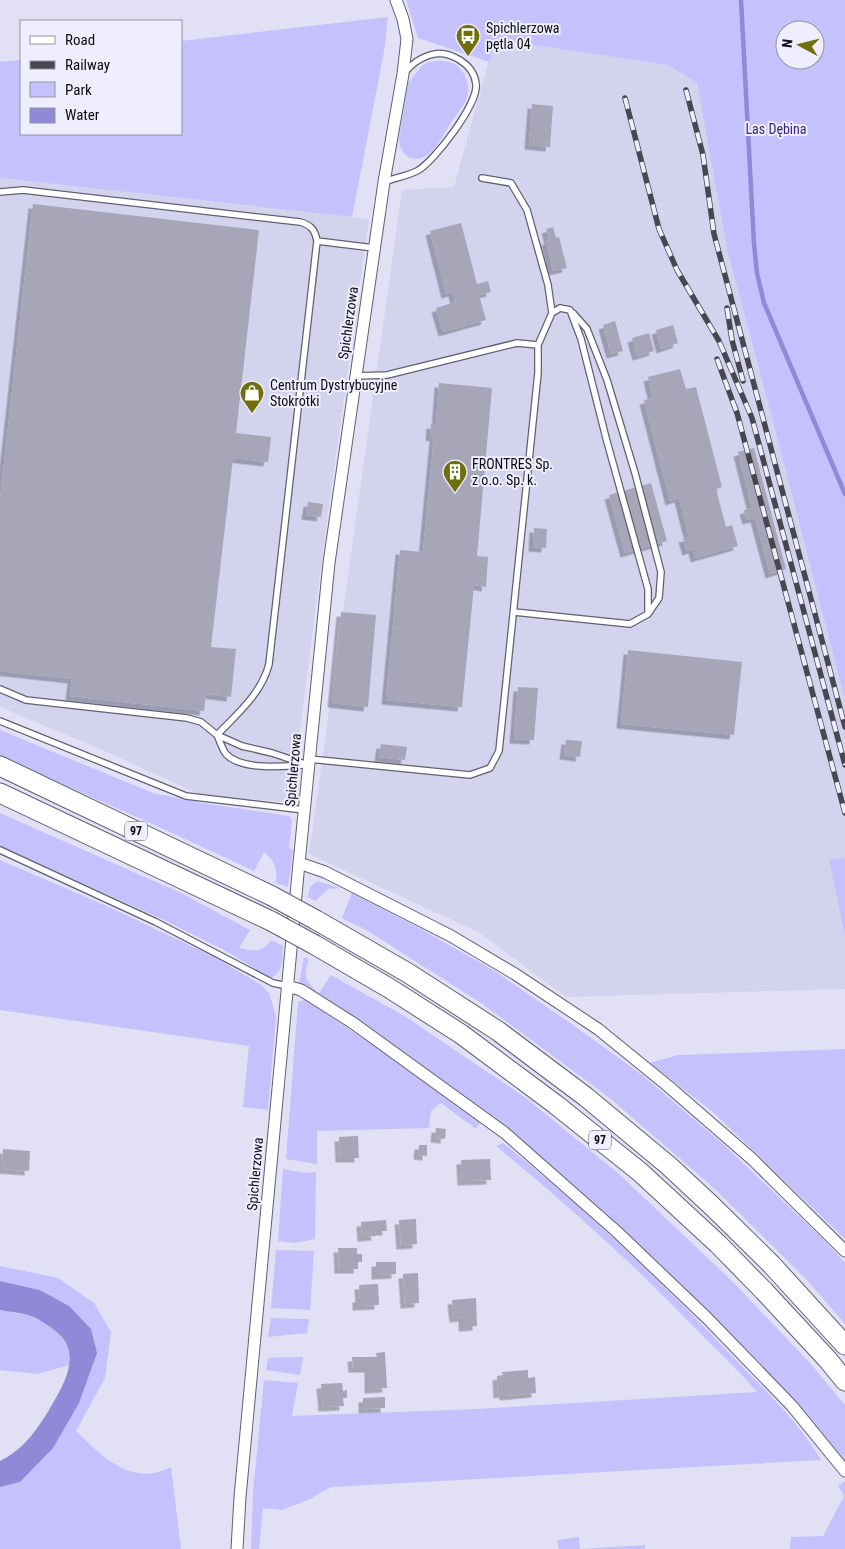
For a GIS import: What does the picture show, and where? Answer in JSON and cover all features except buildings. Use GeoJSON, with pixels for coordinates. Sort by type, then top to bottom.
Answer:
{"type":"FeatureCollection","features":[{"type":"Feature","properties":{"kind":"main road","name":"97"},"geometry":{"type":"LineString","coordinates":[[0,766],[272,896],[408,973],[498,1030],[586,1098],[669,1166],[770,1264],[845,1345]]}},
{"type":"Feature","properties":{"kind":"main road","name":"97"},"geometry":{"type":"LineString","coordinates":[[0,794],[271,921],[316,945],[461,1034],[555,1104],[640,1172],[758,1284],[845,1381]]}},
{"type":"Feature","properties":{"kind":"street","name":"Spichlerzowa"},"geometry":{"type":"LineString","coordinates":[[237,1549],[240,1497],[287,986],[329,563],[374,248],[403,74],[407,39],[403,19],[396,0]]}},
{"type":"Feature","properties":{"kind":"street"},"geometry":{"type":"LineString","coordinates":[[299,863],[325,872],[451,936],[515,974],[598,1030],[668,1086],[752,1159],[845,1251]]}},
{"type":"Feature","properties":{"kind":"street"},"geometry":{"type":"LineString","coordinates":[[287,986],[301,990],[353,1023],[512,1139],[616,1231],[707,1318],[792,1406],[845,1470]]}},
{"type":"Feature","properties":{"kind":"lane"},"geometry":{"type":"LineString","coordinates":[[384,182],[417,171],[431,161],[470,108],[475,97],[476,84],[472,73],[465,64],[456,58],[444,54],[430,54],[416,62],[403,74]]}},
{"type":"Feature","properties":{"kind":"lane"},"geometry":{"type":"LineString","coordinates":[[0,689],[26,700],[187,718],[201,722],[217,736],[242,746],[308,762],[470,775],[490,768],[499,751],[537,383],[538,345],[552,313],[548,285],[527,210],[511,183],[482,178]]}},
{"type":"Feature","properties":{"kind":"lane"},"geometry":{"type":"LineString","coordinates":[[0,192],[23,190],[300,222],[312,228],[315,233],[317,241],[269,664],[261,687],[217,736]]}},
{"type":"Feature","properties":{"kind":"lane"},"geometry":{"type":"LineString","coordinates":[[317,241],[374,248]]}},
{"type":"Feature","properties":{"kind":"lane"},"geometry":{"type":"LineString","coordinates":[[514,612],[630,624],[648,614],[660,598],[661,572],[635,473],[607,380],[587,329],[570,310],[560,308],[552,313]]}},
{"type":"Feature","properties":{"kind":"lane"},"geometry":{"type":"LineString","coordinates":[[570,310],[581,339],[648,589],[648,614]]}},
{"type":"Feature","properties":{"kind":"lane"},"geometry":{"type":"LineString","coordinates":[[356,376],[387,375],[517,343],[538,345]]}},
{"type":"Feature","properties":{"kind":"lane"},"geometry":{"type":"LineString","coordinates":[[0,721],[186,796],[304,810]]}},
{"type":"Feature","properties":{"kind":"lane"},"geometry":{"type":"LineString","coordinates":[[217,736],[224,752],[232,759],[247,764],[270,767],[308,762]]}},
{"type":"Feature","properties":{"kind":"lane"},"geometry":{"type":"LineString","coordinates":[[0,850],[156,922],[273,984],[287,986]]}},
{"type":"Feature","properties":{"kind":"shaded area"},"geometry":{"type":"Polygon","coordinates":[[[495,38],[668,65],[697,83],[727,249],[845,700],[845,858],[830,859],[845,937],[845,989],[566,997],[478,932],[309,854],[402,190],[454,187],[495,38]]]}},
{"type":"Feature","properties":{"kind":"shaded area"},"geometry":{"type":"Polygon","coordinates":[[[0,178],[369,219],[326,527],[291,802],[199,794],[105,751],[0,707],[0,178]]]}},
{"type":"Feature","properties":{"kind":"green space","name":"Las Dębina"},"geometry":{"type":"Polygon","coordinates":[[[406,0],[845,0],[845,700],[727,249],[697,83],[668,65],[495,39],[489,62],[418,38],[406,0]]]}},
{"type":"Feature","properties":{"kind":"green space"},"geometry":{"type":"Polygon","coordinates":[[[388,17],[384,52],[352,217],[0,178],[0,62],[20,60],[20,135],[182,135],[182,41],[388,17]]]}},
{"type":"Feature","properties":{"kind":"green space"},"geometry":{"type":"Polygon","coordinates":[[[428,62],[450,62],[461,69],[468,84],[468,95],[434,149],[421,158],[408,157],[401,148],[399,139],[408,83],[423,65],[428,62]]]}},
{"type":"Feature","properties":{"kind":"green space"},"geometry":{"type":"Polygon","coordinates":[[[0,730],[153,793],[202,803],[289,816],[292,820],[289,848],[293,850],[288,887],[276,883],[275,866],[264,852],[254,871],[153,824],[0,757],[0,730]]]}},
{"type":"Feature","properties":{"kind":"green space"},"geometry":{"type":"Polygon","coordinates":[[[0,813],[181,893],[250,930],[239,948],[249,950],[261,949],[271,940],[283,946],[282,961],[278,973],[270,978],[226,951],[162,919],[0,846],[0,813]]]}},
{"type":"Feature","properties":{"kind":"green space"},"geometry":{"type":"Polygon","coordinates":[[[845,858],[845,937],[829,859],[845,858]]]}},
{"type":"Feature","properties":{"kind":"green space"},"geometry":{"type":"Polygon","coordinates":[[[0,860],[111,908],[214,957],[260,984],[269,993],[276,1016],[268,1110],[243,1107],[249,1046],[0,1010],[0,860]]]}},
{"type":"Feature","properties":{"kind":"green space"},"geometry":{"type":"Polygon","coordinates":[[[317,881],[339,888],[328,889],[315,901],[308,897],[310,887],[317,881]]]}},
{"type":"Feature","properties":{"kind":"green space"},"geometry":{"type":"Polygon","coordinates":[[[352,893],[493,970],[642,1075],[724,1145],[825,1241],[845,1263],[845,1324],[807,1280],[716,1190],[611,1099],[484,1005],[368,931],[342,918],[352,893]]]}},
{"type":"Feature","properties":{"kind":"green space"},"geometry":{"type":"Polygon","coordinates":[[[304,957],[309,960],[306,978],[319,993],[331,975],[406,1017],[526,1098],[620,1175],[733,1282],[808,1361],[845,1405],[845,1464],[563,1177],[484,1111],[350,1015],[299,983],[304,957]]]}},
{"type":"Feature","properties":{"kind":"green space"},"geometry":{"type":"Polygon","coordinates":[[[305,1000],[406,1067],[480,1122],[476,1129],[441,1103],[431,1111],[429,1128],[317,1131],[317,1164],[286,1159],[298,1002],[305,1000]]]}},
{"type":"Feature","properties":{"kind":"green space"},"geometry":{"type":"Polygon","coordinates":[[[845,1049],[845,1239],[714,1113],[650,1063],[678,1055],[845,1049]]]}},
{"type":"Feature","properties":{"kind":"green space"},"geometry":{"type":"Polygon","coordinates":[[[503,1143],[593,1219],[678,1301],[780,1406],[802,1432],[821,1460],[331,1487],[310,1499],[282,1510],[263,1508],[259,1549],[251,1549],[253,1492],[264,1380],[298,1383],[292,1416],[477,1409],[757,1392],[677,1309],[627,1261],[576,1214],[496,1146],[503,1143]]]}},
{"type":"Feature","properties":{"kind":"green space"},"geometry":{"type":"Polygon","coordinates":[[[283,1169],[305,1173],[316,1172],[315,1239],[295,1243],[278,1241],[283,1169]]]}},
{"type":"Feature","properties":{"kind":"green space"},"geometry":{"type":"Polygon","coordinates":[[[276,1250],[314,1251],[310,1310],[271,1308],[276,1250]]]}},
{"type":"Feature","properties":{"kind":"green space"},"geometry":{"type":"Polygon","coordinates":[[[0,1266],[58,1278],[94,1303],[111,1332],[105,1378],[76,1431],[107,1459],[130,1471],[143,1473],[157,1472],[171,1467],[181,1549],[0,1549],[0,1487],[20,1482],[79,1403],[69,1306],[40,1290],[0,1281],[0,1266]]]}},
{"type":"Feature","properties":{"kind":"green space"},"geometry":{"type":"Polygon","coordinates":[[[0,1310],[35,1317],[59,1333],[68,1347],[70,1365],[37,1374],[0,1370],[0,1310]]]}},
{"type":"Feature","properties":{"kind":"green space"},"geometry":{"type":"Polygon","coordinates":[[[271,1318],[309,1319],[307,1333],[268,1337],[271,1318]]]}},
{"type":"Feature","properties":{"kind":"green space"},"geometry":{"type":"Polygon","coordinates":[[[303,1357],[300,1375],[266,1370],[268,1358],[303,1357]]]}},
{"type":"Feature","properties":{"kind":"green space"},"geometry":{"type":"Polygon","coordinates":[[[845,1481],[845,1549],[790,1549],[791,1537],[823,1536],[844,1496],[838,1486],[845,1481]]]}},
{"type":"Feature","properties":{"kind":"green space"},"geometry":{"type":"Polygon","coordinates":[[[579,1537],[580,1549],[559,1549],[557,1540],[579,1537]]]}},
{"type":"Feature","properties":{"kind":"green space"},"geometry":{"type":"Polygon","coordinates":[[[645,1545],[645,1549],[580,1549],[645,1545]]]}},
{"type":"Feature","properties":{"kind":"water"},"geometry":{"type":"Polygon","coordinates":[[[0,1281],[40,1290],[69,1306],[91,1329],[97,1353],[79,1403],[53,1448],[20,1482],[0,1487],[0,1461],[22,1446],[44,1418],[66,1377],[70,1356],[67,1345],[61,1336],[40,1320],[26,1314],[0,1310],[0,1281]]]}},
{"type":"Feature","properties":{"kind":"waterway"},"geometry":{"type":"LineString","coordinates":[[741,0],[757,273],[764,303],[845,494]]}},
{"type":"Feature","properties":{"kind":"railway"},"geometry":{"type":"LineString","coordinates":[[686,90],[703,155],[714,234],[845,727]]}},
{"type":"Feature","properties":{"kind":"railway"},"geometry":{"type":"LineString","coordinates":[[625,98],[659,229],[677,270],[719,341],[752,418],[845,765]]}},
{"type":"Feature","properties":{"kind":"railway"},"geometry":{"type":"LineString","coordinates":[[727,308],[732,340],[743,381]]}},
{"type":"Feature","properties":{"kind":"railway"},"geometry":{"type":"LineString","coordinates":[[717,359],[737,413],[845,813]]}},
{"type":"Feature","properties":{"kind":"place","name":"Spichlerzowa pętla 04"},"geometry":{"type":"Point","coordinates":[468,57]}},
{"type":"Feature","properties":{"kind":"place","name":"Centrum Dystrybucyjne Stokrotki"},"geometry":{"type":"Point","coordinates":[252,414]}},
{"type":"Feature","properties":{"kind":"place","name":"FRONTRES Sp. z o.o. Sp. k."},"geometry":{"type":"Point","coordinates":[455,493]}}]}
